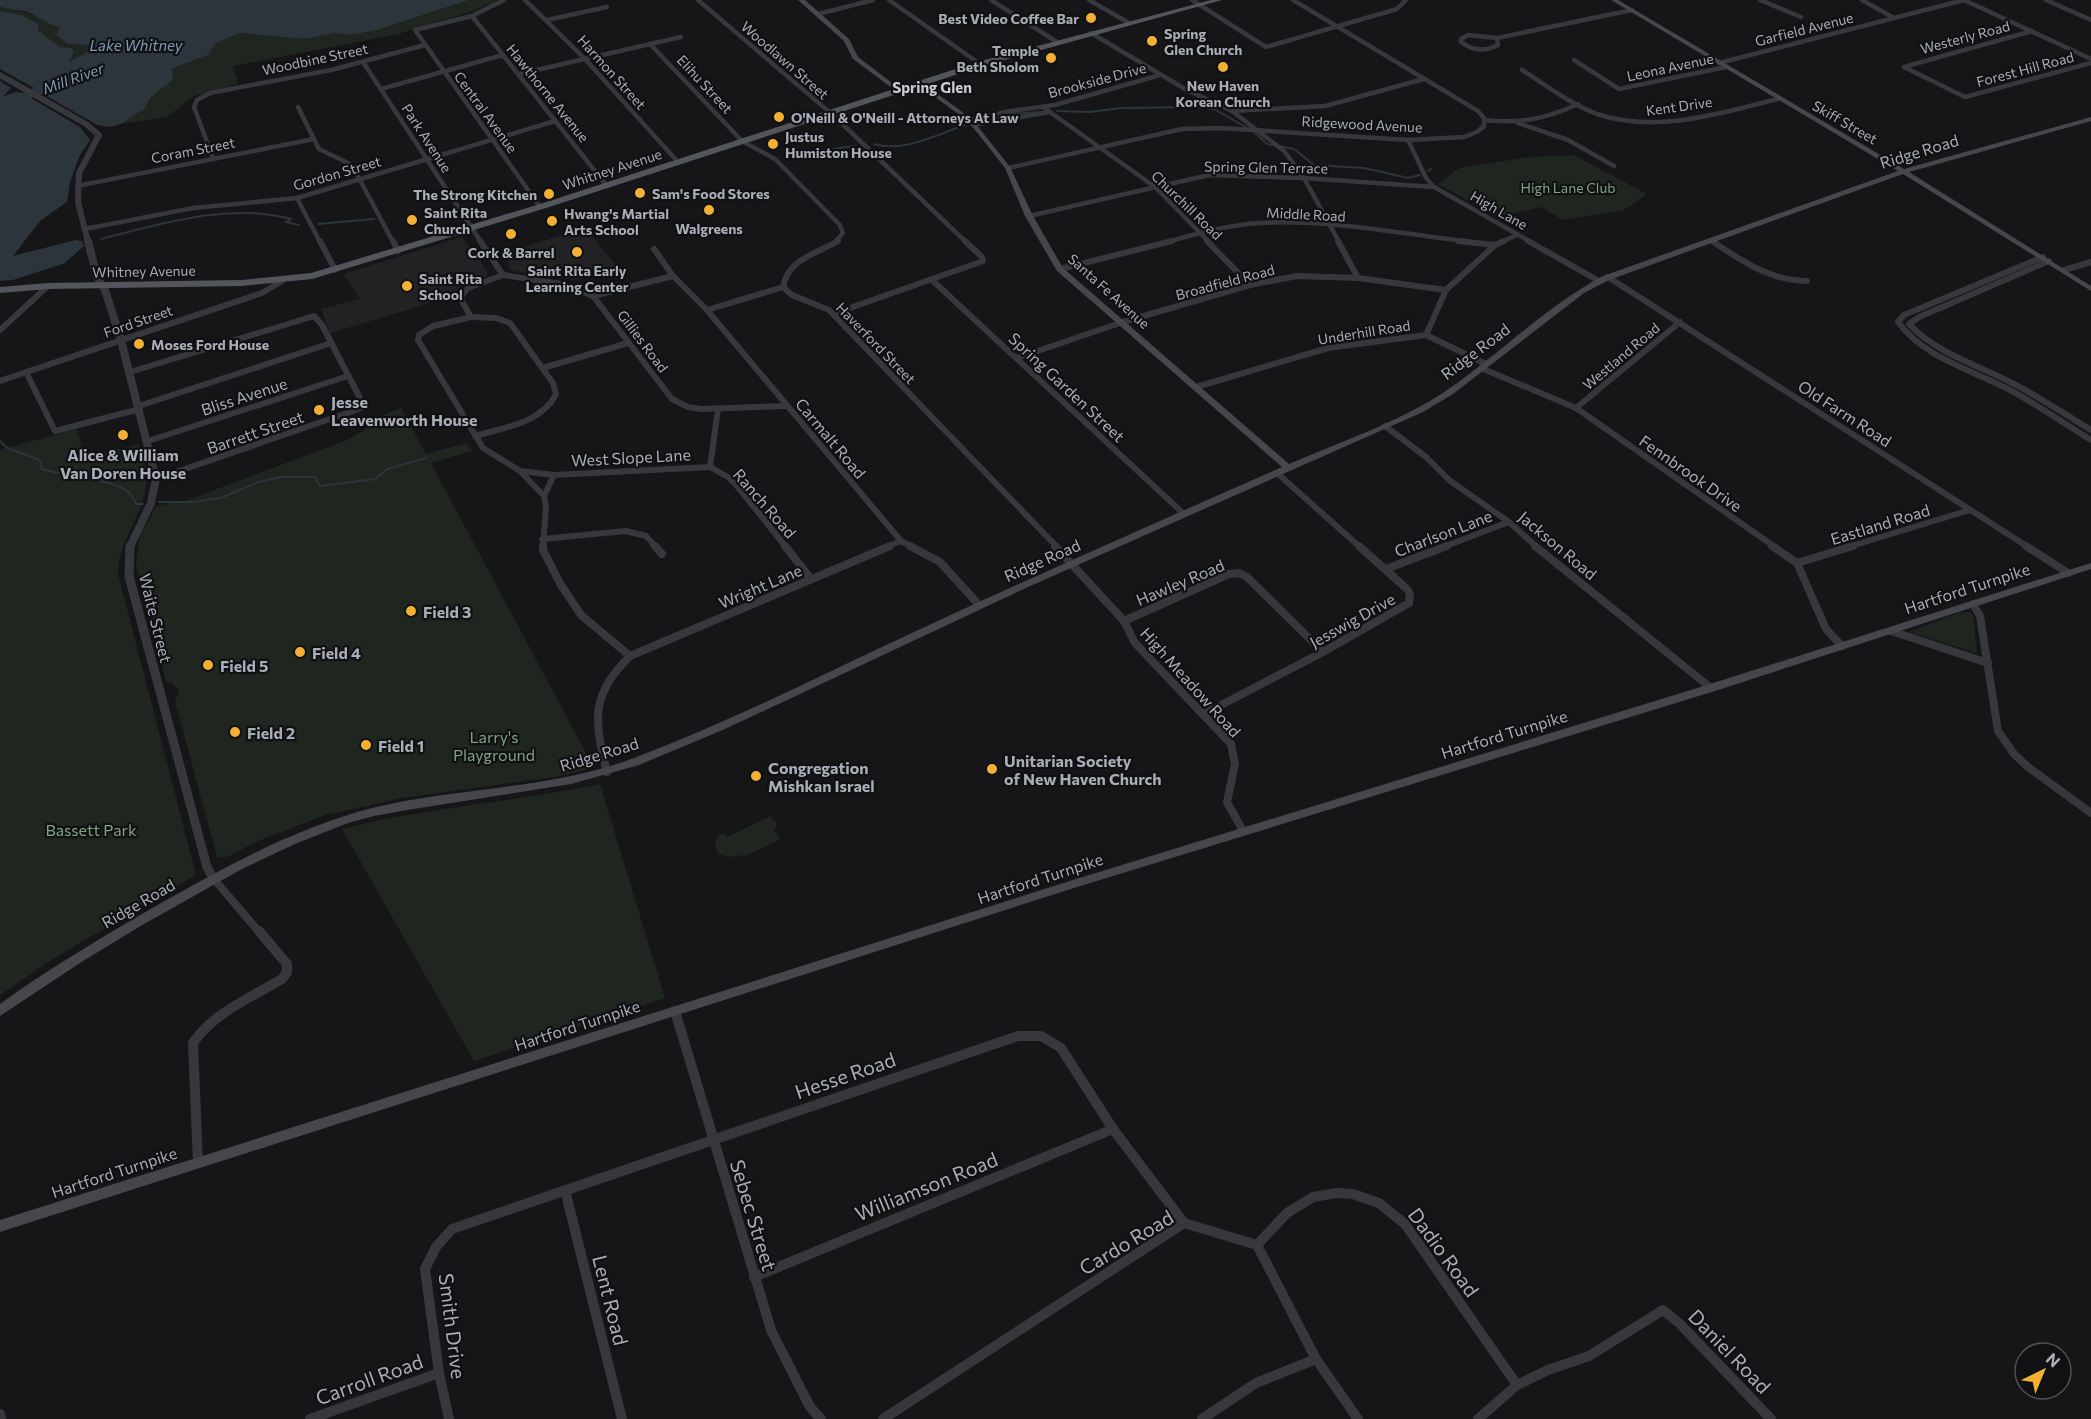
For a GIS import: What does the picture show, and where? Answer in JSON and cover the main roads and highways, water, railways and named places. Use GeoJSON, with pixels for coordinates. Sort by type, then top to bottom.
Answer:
{"type":"FeatureCollection","features":[{"type":"Feature","properties":{"kind":"main road"},"geometry":{"type":"LineString","coordinates":[[801,0],[847,40],[855,58],[898,90]]}},
{"type":"Feature","properties":{"kind":"main road","name":"Whitney Avenue"},"geometry":{"type":"LineString","coordinates":[[0,290],[48,286],[282,281],[335,270],[540,207],[980,64],[1196,2],[1219,0]]}},
{"type":"Feature","properties":{"kind":"main road","name":"Skiff Street"},"geometry":{"type":"LineString","coordinates":[[1614,0],[2046,259],[2091,289]]}},
{"type":"Feature","properties":{"kind":"main road","name":"Santa Fe Avenue"},"geometry":{"type":"LineString","coordinates":[[919,83],[971,122],[1008,168],[1029,216],[1060,269],[1288,468]]}},
{"type":"Feature","properties":{"kind":"main road","name":"Ridge Road"},"geometry":{"type":"LineString","coordinates":[[0,1011],[82,955],[213,878],[285,842],[355,818],[412,805],[563,784],[608,772],[732,721],[979,605],[1384,426],[1438,399],[1560,307],[1604,279],[1902,172],[2091,119]]}},
{"type":"Feature","properties":{"kind":"main road","name":"Hartford Turnpike"},"geometry":{"type":"LineString","coordinates":[[0,1226],[1243,831],[1711,688],[2091,566]]}},
{"type":"Feature","properties":{"kind":"water","name":"Lake Whitney"},"geometry":{"type":"Polygon","coordinates":[[[0,0],[469,0],[377,30],[352,35],[336,33],[304,39],[239,33],[215,44],[208,55],[172,69],[173,80],[151,97],[145,108],[121,124],[110,127],[97,125],[43,94],[31,98],[80,127],[90,140],[79,157],[70,182],[67,202],[40,221],[13,256],[76,240],[82,241],[84,246],[65,263],[13,280],[0,281],[0,81],[11,88],[3,97],[34,88],[0,69],[0,11],[22,15],[38,24],[38,30],[60,47],[72,48],[74,52],[69,62],[91,50],[92,45],[68,44],[56,35],[60,27],[28,12],[0,7],[0,0]]]}},
{"type":"Feature","properties":{"kind":"waterway"},"geometry":{"type":"LineString","coordinates":[[1057,111],[1090,112],[1121,108],[1203,107],[1216,110],[1249,129]]}},
{"type":"Feature","properties":{"kind":"waterway"},"geometry":{"type":"LineString","coordinates":[[976,122],[1011,114],[1041,112]]}},
{"type":"Feature","properties":{"kind":"waterway"},"geometry":{"type":"LineString","coordinates":[[874,144],[885,146],[909,144],[967,124]]}},
{"type":"Feature","properties":{"kind":"waterway"},"geometry":{"type":"LineString","coordinates":[[1254,132],[1267,144],[1294,149],[1314,165],[1364,168],[1408,178],[1420,175]]}},
{"type":"Feature","properties":{"kind":"waterway"},"geometry":{"type":"LineString","coordinates":[[792,155],[855,146]]}},
{"type":"Feature","properties":{"kind":"waterway"},"geometry":{"type":"LineString","coordinates":[[101,239],[171,222],[220,214],[268,214],[291,219],[286,222],[299,225]]}},
{"type":"Feature","properties":{"kind":"waterway"},"geometry":{"type":"LineString","coordinates":[[318,224],[374,219]]}},
{"type":"Feature","properties":{"kind":"waterway"},"geometry":{"type":"LineString","coordinates":[[0,441],[7,448],[40,460],[42,469],[58,473],[76,469],[83,475],[118,486],[132,495],[136,504],[143,504]]}},
{"type":"Feature","properties":{"kind":"waterway"},"geometry":{"type":"LineString","coordinates":[[159,502],[194,502],[221,498],[258,482],[282,477],[315,477],[320,486],[375,479],[387,469],[426,458]]}},
{"type":"Feature","properties":{"kind":"place","name":"Best Video Coffee Bar"},"geometry":{"type":"Point","coordinates":[1091,18]}},
{"type":"Feature","properties":{"kind":"place","name":"Spring Glen Church"},"geometry":{"type":"Point","coordinates":[1152,41]}},
{"type":"Feature","properties":{"kind":"place","name":"Temple Beth Sholom"},"geometry":{"type":"Point","coordinates":[1051,58]}},
{"type":"Feature","properties":{"kind":"place","name":"New Haven Korean Church"},"geometry":{"type":"Point","coordinates":[1223,67]}},
{"type":"Feature","properties":{"kind":"place","name":"O'Neill & O'Neill - Attorneys At Law"},"geometry":{"type":"Point","coordinates":[779,117]}},
{"type":"Feature","properties":{"kind":"place","name":"Justus Humiston House"},"geometry":{"type":"Point","coordinates":[773,144]}},
{"type":"Feature","properties":{"kind":"place","name":"Sam's Food Stores"},"geometry":{"type":"Point","coordinates":[640,193]}},
{"type":"Feature","properties":{"kind":"place","name":"The Strong Kitchen"},"geometry":{"type":"Point","coordinates":[549,194]}},
{"type":"Feature","properties":{"kind":"place","name":"Walgreens"},"geometry":{"type":"Point","coordinates":[709,210]}},
{"type":"Feature","properties":{"kind":"place","name":"Saint Rita Church"},"geometry":{"type":"Point","coordinates":[412,220]}},
{"type":"Feature","properties":{"kind":"place","name":"Hwang's Martial Arts School"},"geometry":{"type":"Point","coordinates":[552,221]}},
{"type":"Feature","properties":{"kind":"place","name":"Cork & Barrel"},"geometry":{"type":"Point","coordinates":[511,234]}},
{"type":"Feature","properties":{"kind":"place","name":"Saint Rita Early Learning Center"},"geometry":{"type":"Point","coordinates":[577,252]}},
{"type":"Feature","properties":{"kind":"place","name":"Saint Rita School"},"geometry":{"type":"Point","coordinates":[407,286]}},
{"type":"Feature","properties":{"kind":"place","name":"Moses Ford House"},"geometry":{"type":"Point","coordinates":[139,344]}},
{"type":"Feature","properties":{"kind":"place","name":"Jesse Leavenworth House"},"geometry":{"type":"Point","coordinates":[319,410]}},
{"type":"Feature","properties":{"kind":"place","name":"Alice & William Van Doren House"},"geometry":{"type":"Point","coordinates":[123,435]}},
{"type":"Feature","properties":{"kind":"place","name":"Field 3"},"geometry":{"type":"Point","coordinates":[411,611]}},
{"type":"Feature","properties":{"kind":"place","name":"Field 4"},"geometry":{"type":"Point","coordinates":[300,652]}},
{"type":"Feature","properties":{"kind":"place","name":"Field 5"},"geometry":{"type":"Point","coordinates":[208,665]}},
{"type":"Feature","properties":{"kind":"place","name":"Field 2"},"geometry":{"type":"Point","coordinates":[235,732]}},
{"type":"Feature","properties":{"kind":"place","name":"Field 1"},"geometry":{"type":"Point","coordinates":[366,745]}},
{"type":"Feature","properties":{"kind":"place","name":"Unitarian Society of New Haven Church"},"geometry":{"type":"Point","coordinates":[992,769]}},
{"type":"Feature","properties":{"kind":"place","name":"Congregation Mishkan Israel"},"geometry":{"type":"Point","coordinates":[756,776]}},
{"type":"Feature","properties":{"kind":"district","name":"Spring Glen"},"geometry":{"type":"Point","coordinates":[932,87]}},
{"type":"Feature","properties":{"kind":"water label","name":"Mill River"},"geometry":{"type":"Point","coordinates":[73,78]}},
{"type":"Feature","properties":{"kind":"park label","name":"High Lane Club"},"geometry":{"type":"Point","coordinates":[1568,187]}},
{"type":"Feature","properties":{"kind":"park label","name":"Larry's Playground"},"geometry":{"type":"Point","coordinates":[494,745]}},
{"type":"Feature","properties":{"kind":"park label","name":"Bassett Park"},"geometry":{"type":"Point","coordinates":[91,829]}}]}
